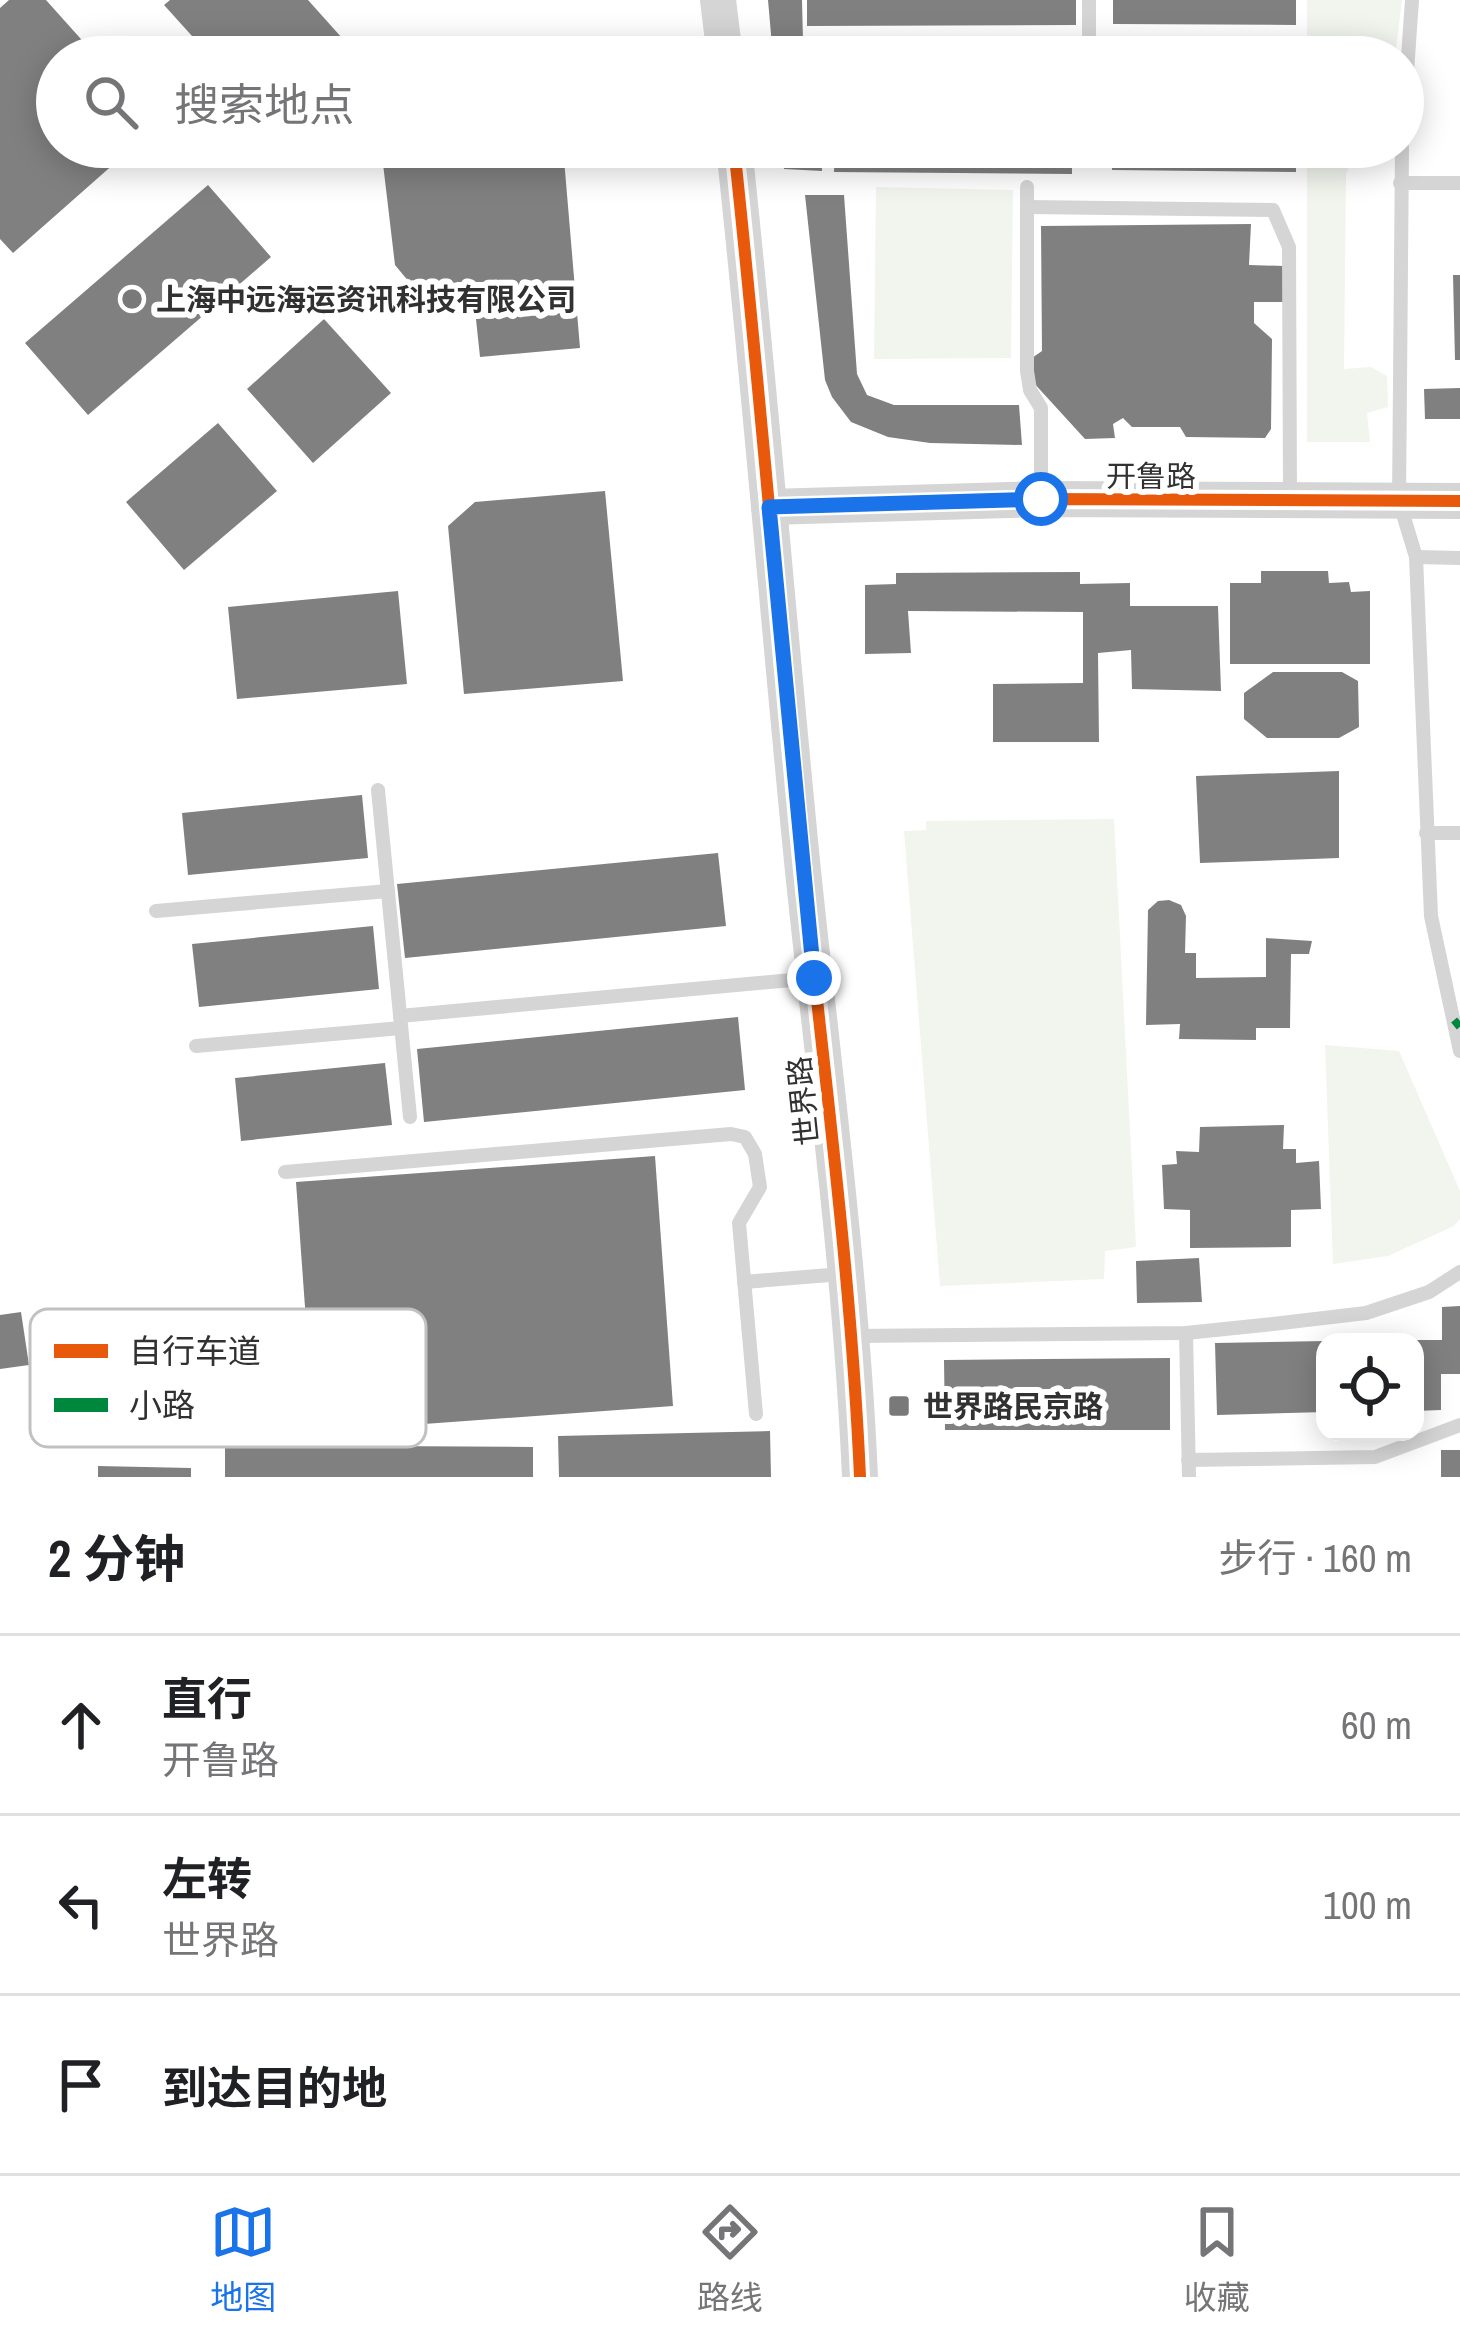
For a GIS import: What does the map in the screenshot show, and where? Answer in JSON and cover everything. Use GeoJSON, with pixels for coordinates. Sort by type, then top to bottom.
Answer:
{"type":"FeatureCollection","features":[{"type":"Feature","properties":{"kind":"street"},"geometry":{"type":"LineString","coordinates":[[718,0],[722,36]]}},
{"type":"Feature","properties":{"kind":"street","name":"世界路"},"geometry":{"type":"LineString","coordinates":[[736,168],[847,1273],[860,1477]]}},
{"type":"Feature","properties":{"kind":"street","name":"开鲁路"},"geometry":{"type":"LineString","coordinates":[[769,507],[1041,499],[1460,501]]}},
{"type":"Feature","properties":{"kind":"lane"},"geometry":{"type":"LineString","coordinates":[[1089,0],[1090,36]]}},
{"type":"Feature","properties":{"kind":"lane"},"geometry":{"type":"LineString","coordinates":[[1409,36],[1412,0]]}},
{"type":"Feature","properties":{"kind":"lane"},"geometry":{"type":"LineString","coordinates":[[1401,168],[1399,501],[1415,557],[1431,916],[1460,1051]]}},
{"type":"Feature","properties":{"kind":"lane"},"geometry":{"type":"LineString","coordinates":[[1400,183],[1460,183]]}},
{"type":"Feature","properties":{"kind":"lane"},"geometry":{"type":"LineString","coordinates":[[1027,187],[1027,371],[1030,390],[1041,408],[1041,499]]}},
{"type":"Feature","properties":{"kind":"lane"},"geometry":{"type":"LineString","coordinates":[[1027,207],[1273,210],[1289,247],[1290,500]]}},
{"type":"Feature","properties":{"kind":"lane"},"geometry":{"type":"LineString","coordinates":[[1415,557],[1460,558]]}},
{"type":"Feature","properties":{"kind":"lane"},"geometry":{"type":"LineString","coordinates":[[378,790],[410,1118]]}},
{"type":"Feature","properties":{"kind":"lane"},"geometry":{"type":"LineString","coordinates":[[1426,833],[1460,833]]}},
{"type":"Feature","properties":{"kind":"lane"},"geometry":{"type":"LineString","coordinates":[[156,911],[388,891]]}},
{"type":"Feature","properties":{"kind":"lane"},"geometry":{"type":"LineString","coordinates":[[196,1046],[814,978]]}},
{"type":"Feature","properties":{"kind":"lane"},"geometry":{"type":"LineString","coordinates":[[285,1172],[745,1137],[755,1154],[760,1187],[739,1222],[756,1414]]}},
{"type":"Feature","properties":{"kind":"lane"},"geometry":{"type":"LineString","coordinates":[[851,1336],[1186,1333],[1366,1313],[1429,1292],[1460,1272]]}},
{"type":"Feature","properties":{"kind":"lane"},"geometry":{"type":"LineString","coordinates":[[744,1282],[847,1273]]}},
{"type":"Feature","properties":{"kind":"lane"},"geometry":{"type":"LineString","coordinates":[[1186,1333],[1189,1477]]}},
{"type":"Feature","properties":{"kind":"lane"},"geometry":{"type":"LineString","coordinates":[[1188,1460],[1375,1457],[1460,1425]]}},
{"type":"Feature","properties":{"kind":"shaded area"},"geometry":{"type":"Polygon","coordinates":[[[1307,0],[1402,0],[1398,36],[1307,36],[1307,0]]]}},
{"type":"Feature","properties":{"kind":"shaded area"},"geometry":{"type":"Polygon","coordinates":[[[1307,168],[1348,168],[1344,369],[1371,367],[1387,376],[1388,407],[1367,413],[1370,442],[1307,442],[1307,168]]]}},
{"type":"Feature","properties":{"kind":"shaded area"},"geometry":{"type":"Polygon","coordinates":[[[876,187],[1013,190],[1011,358],[874,359],[876,187]]]}},
{"type":"Feature","properties":{"kind":"shaded area"},"geometry":{"type":"Polygon","coordinates":[[[1114,819],[1136,1247],[1105,1251],[1104,1279],[940,1286],[904,831],[926,830],[926,821],[1114,819]]]}},
{"type":"Feature","properties":{"kind":"shaded area"},"geometry":{"type":"Polygon","coordinates":[[[1325,1045],[1399,1051],[1460,1191],[1460,1219],[1454,1226],[1388,1256],[1333,1264],[1325,1045]]]}},
{"type":"Feature","properties":{"kind":"building"},"geometry":{"type":"Polygon","coordinates":[[[9,0],[46,0],[78,36],[36,36],[36,168],[109,168],[13,253],[0,239],[0,8],[9,0]]]}},
{"type":"Feature","properties":{"kind":"building"},"geometry":{"type":"Polygon","coordinates":[[[170,0],[308,0],[340,36],[192,36],[164,5],[170,0]]]}},
{"type":"Feature","properties":{"kind":"building"},"geometry":{"type":"Polygon","coordinates":[[[768,0],[802,0],[803,36],[771,36],[768,0]]]}},
{"type":"Feature","properties":{"kind":"building"},"geometry":{"type":"Polygon","coordinates":[[[807,0],[1076,0],[1076,25],[807,26],[807,0]]]}},
{"type":"Feature","properties":{"kind":"building"},"geometry":{"type":"Polygon","coordinates":[[[1113,0],[1296,0],[1296,25],[1113,24],[1113,0]]]}},
{"type":"Feature","properties":{"kind":"building"},"geometry":{"type":"Polygon","coordinates":[[[383,168],[565,168],[580,348],[480,357],[473,291],[420,295],[395,265],[383,168]]]}},
{"type":"Feature","properties":{"kind":"building"},"geometry":{"type":"Polygon","coordinates":[[[834,168],[1072,168],[1072,174],[834,172],[834,168]]]}},
{"type":"Feature","properties":{"kind":"building"},"geometry":{"type":"Polygon","coordinates":[[[1296,168],[1296,172],[1112,170],[1296,168]]]}},
{"type":"Feature","properties":{"kind":"building"},"geometry":{"type":"Polygon","coordinates":[[[208,185],[271,257],[88,415],[25,343],[208,185]]]}},
{"type":"Feature","properties":{"kind":"building"},"geometry":{"type":"Polygon","coordinates":[[[805,195],[844,195],[857,374],[867,395],[894,405],[1019,405],[1022,445],[930,443],[888,437],[851,422],[825,380],[805,195]]]}},
{"type":"Feature","properties":{"kind":"building"},"geometry":{"type":"Polygon","coordinates":[[[1251,224],[1249,265],[1284,266],[1283,302],[1254,302],[1254,323],[1272,339],[1271,429],[1265,438],[1186,437],[1180,427],[1132,427],[1123,418],[1113,424],[1115,438],[1085,439],[1032,381],[1032,358],[1042,351],[1041,226],[1251,224]]]}},
{"type":"Feature","properties":{"kind":"building"},"geometry":{"type":"Polygon","coordinates":[[[1453,275],[1460,275],[1460,360],[1455,360],[1453,275]]]}},
{"type":"Feature","properties":{"kind":"building"},"geometry":{"type":"Polygon","coordinates":[[[324,319],[391,393],[313,463],[247,389],[324,319]]]}},
{"type":"Feature","properties":{"kind":"building"},"geometry":{"type":"Polygon","coordinates":[[[1460,388],[1460,419],[1425,419],[1424,389],[1460,388]]]}},
{"type":"Feature","properties":{"kind":"building"},"geometry":{"type":"Polygon","coordinates":[[[218,423],[277,491],[184,570],[126,502],[218,423]]]}},
{"type":"Feature","properties":{"kind":"building"},"geometry":{"type":"Polygon","coordinates":[[[605,491],[623,681],[464,694],[448,526],[475,502],[605,491]]]}},
{"type":"Feature","properties":{"kind":"building"},"geometry":{"type":"Polygon","coordinates":[[[1261,571],[1328,571],[1329,583],[1349,582],[1351,592],[1370,591],[1370,664],[1230,664],[1230,583],[1261,583],[1261,571]]]}},
{"type":"Feature","properties":{"kind":"building"},"geometry":{"type":"Polygon","coordinates":[[[1080,572],[1080,584],[1130,583],[1130,606],[1218,606],[1221,691],[1132,689],[1131,650],[1098,653],[1099,742],[993,742],[993,684],[1083,683],[1083,612],[908,611],[911,653],[865,654],[865,585],[896,584],[896,573],[1080,572]]]}},
{"type":"Feature","properties":{"kind":"building"},"geometry":{"type":"Polygon","coordinates":[[[398,591],[407,684],[237,699],[228,607],[398,591]]]}},
{"type":"Feature","properties":{"kind":"building"},"geometry":{"type":"Polygon","coordinates":[[[1273,672],[1342,672],[1358,681],[1359,727],[1339,738],[1267,738],[1244,719],[1244,693],[1273,672]]]}},
{"type":"Feature","properties":{"kind":"building"},"geometry":{"type":"Polygon","coordinates":[[[1339,771],[1339,858],[1200,863],[1196,776],[1339,771]]]}},
{"type":"Feature","properties":{"kind":"building"},"geometry":{"type":"Polygon","coordinates":[[[362,795],[368,858],[188,875],[182,813],[362,795]]]}},
{"type":"Feature","properties":{"kind":"building"},"geometry":{"type":"Polygon","coordinates":[[[718,853],[726,926],[405,958],[397,884],[718,853]]]}},
{"type":"Feature","properties":{"kind":"building"},"geometry":{"type":"Polygon","coordinates":[[[1158,901],[1181,905],[1186,916],[1185,953],[1196,953],[1196,978],[1266,977],[1266,938],[1312,941],[1309,954],[1291,954],[1290,1028],[1256,1028],[1256,1040],[1179,1039],[1180,1024],[1146,1025],[1148,910],[1158,901]]]}},
{"type":"Feature","properties":{"kind":"building"},"geometry":{"type":"Polygon","coordinates":[[[373,926],[379,989],[199,1007],[192,944],[373,926]]]}},
{"type":"Feature","properties":{"kind":"building"},"geometry":{"type":"Polygon","coordinates":[[[738,1017],[745,1090],[424,1122],[417,1049],[738,1017]]]}},
{"type":"Feature","properties":{"kind":"building"},"geometry":{"type":"Polygon","coordinates":[[[385,1063],[392,1125],[241,1141],[235,1078],[385,1063]]]}},
{"type":"Feature","properties":{"kind":"building"},"geometry":{"type":"Polygon","coordinates":[[[1284,1125],[1283,1149],[1296,1149],[1296,1163],[1319,1161],[1321,1209],[1291,1210],[1291,1247],[1190,1248],[1190,1210],[1164,1209],[1162,1165],[1177,1164],[1176,1151],[1199,1152],[1200,1127],[1284,1125]]]}},
{"type":"Feature","properties":{"kind":"building"},"geometry":{"type":"Polygon","coordinates":[[[655,1156],[673,1406],[426,1424],[426,1309],[305,1309],[296,1182],[655,1156]]]}},
{"type":"Feature","properties":{"kind":"building"},"geometry":{"type":"Polygon","coordinates":[[[1199,1258],[1202,1302],[1137,1303],[1136,1261],[1199,1258]]]}},
{"type":"Feature","properties":{"kind":"building"},"geometry":{"type":"Polygon","coordinates":[[[1460,1306],[1460,1374],[1441,1374],[1441,1410],[1424,1411],[1424,1340],[1442,1340],[1442,1307],[1460,1306]]]}},
{"type":"Feature","properties":{"kind":"building"},"geometry":{"type":"Polygon","coordinates":[[[21,1312],[29,1365],[0,1369],[0,1315],[21,1312]]]}},
{"type":"Feature","properties":{"kind":"building"},"geometry":{"type":"Polygon","coordinates":[[[1316,1341],[1316,1412],[1217,1415],[1215,1343],[1316,1341]]]}},
{"type":"Feature","properties":{"kind":"building"},"geometry":{"type":"Polygon","coordinates":[[[1170,1358],[1170,1430],[945,1430],[944,1360],[1170,1358]]]}},
{"type":"Feature","properties":{"kind":"building"},"geometry":{"type":"Polygon","coordinates":[[[770,1431],[771,1477],[559,1477],[558,1436],[770,1431]]]}},
{"type":"Feature","properties":{"kind":"building"},"geometry":{"type":"Polygon","coordinates":[[[225,1447],[533,1447],[533,1477],[225,1477],[225,1447]]]}},
{"type":"Feature","properties":{"kind":"building"},"geometry":{"type":"Polygon","coordinates":[[[1441,1450],[1460,1450],[1460,1477],[1441,1477],[1441,1450]]]}},
{"type":"Feature","properties":{"kind":"building"},"geometry":{"type":"Polygon","coordinates":[[[98,1466],[191,1468],[191,1477],[98,1477],[98,1466]]]}},
{"type":"Feature","properties":{"kind":"marked path"},"geometry":{"type":"LineString","coordinates":[[1454,1026],[1460,1021]]}},
{"type":"Feature","properties":{"kind":"cycle path"},"geometry":{"type":"LineString","coordinates":[[736,168],[844,1249],[860,1477]]}},
{"type":"Feature","properties":{"kind":"cycle path"},"geometry":{"type":"LineString","coordinates":[[769,507],[1041,499],[1460,501]]}},
{"type":"Feature","properties":{"kind":"place","name":"上海中远海运资讯科技有限公司"},"geometry":{"type":"Point","coordinates":[132,299]}},
{"type":"Feature","properties":{"kind":"place","name":"世界路民京路"},"geometry":{"type":"Point","coordinates":[899,1406]}},
{"type":"Feature","properties":{"kind":"route"},"geometry":{"type":"LineString","coordinates":[[814,978],[769,507],[1041,499]]}}]}
